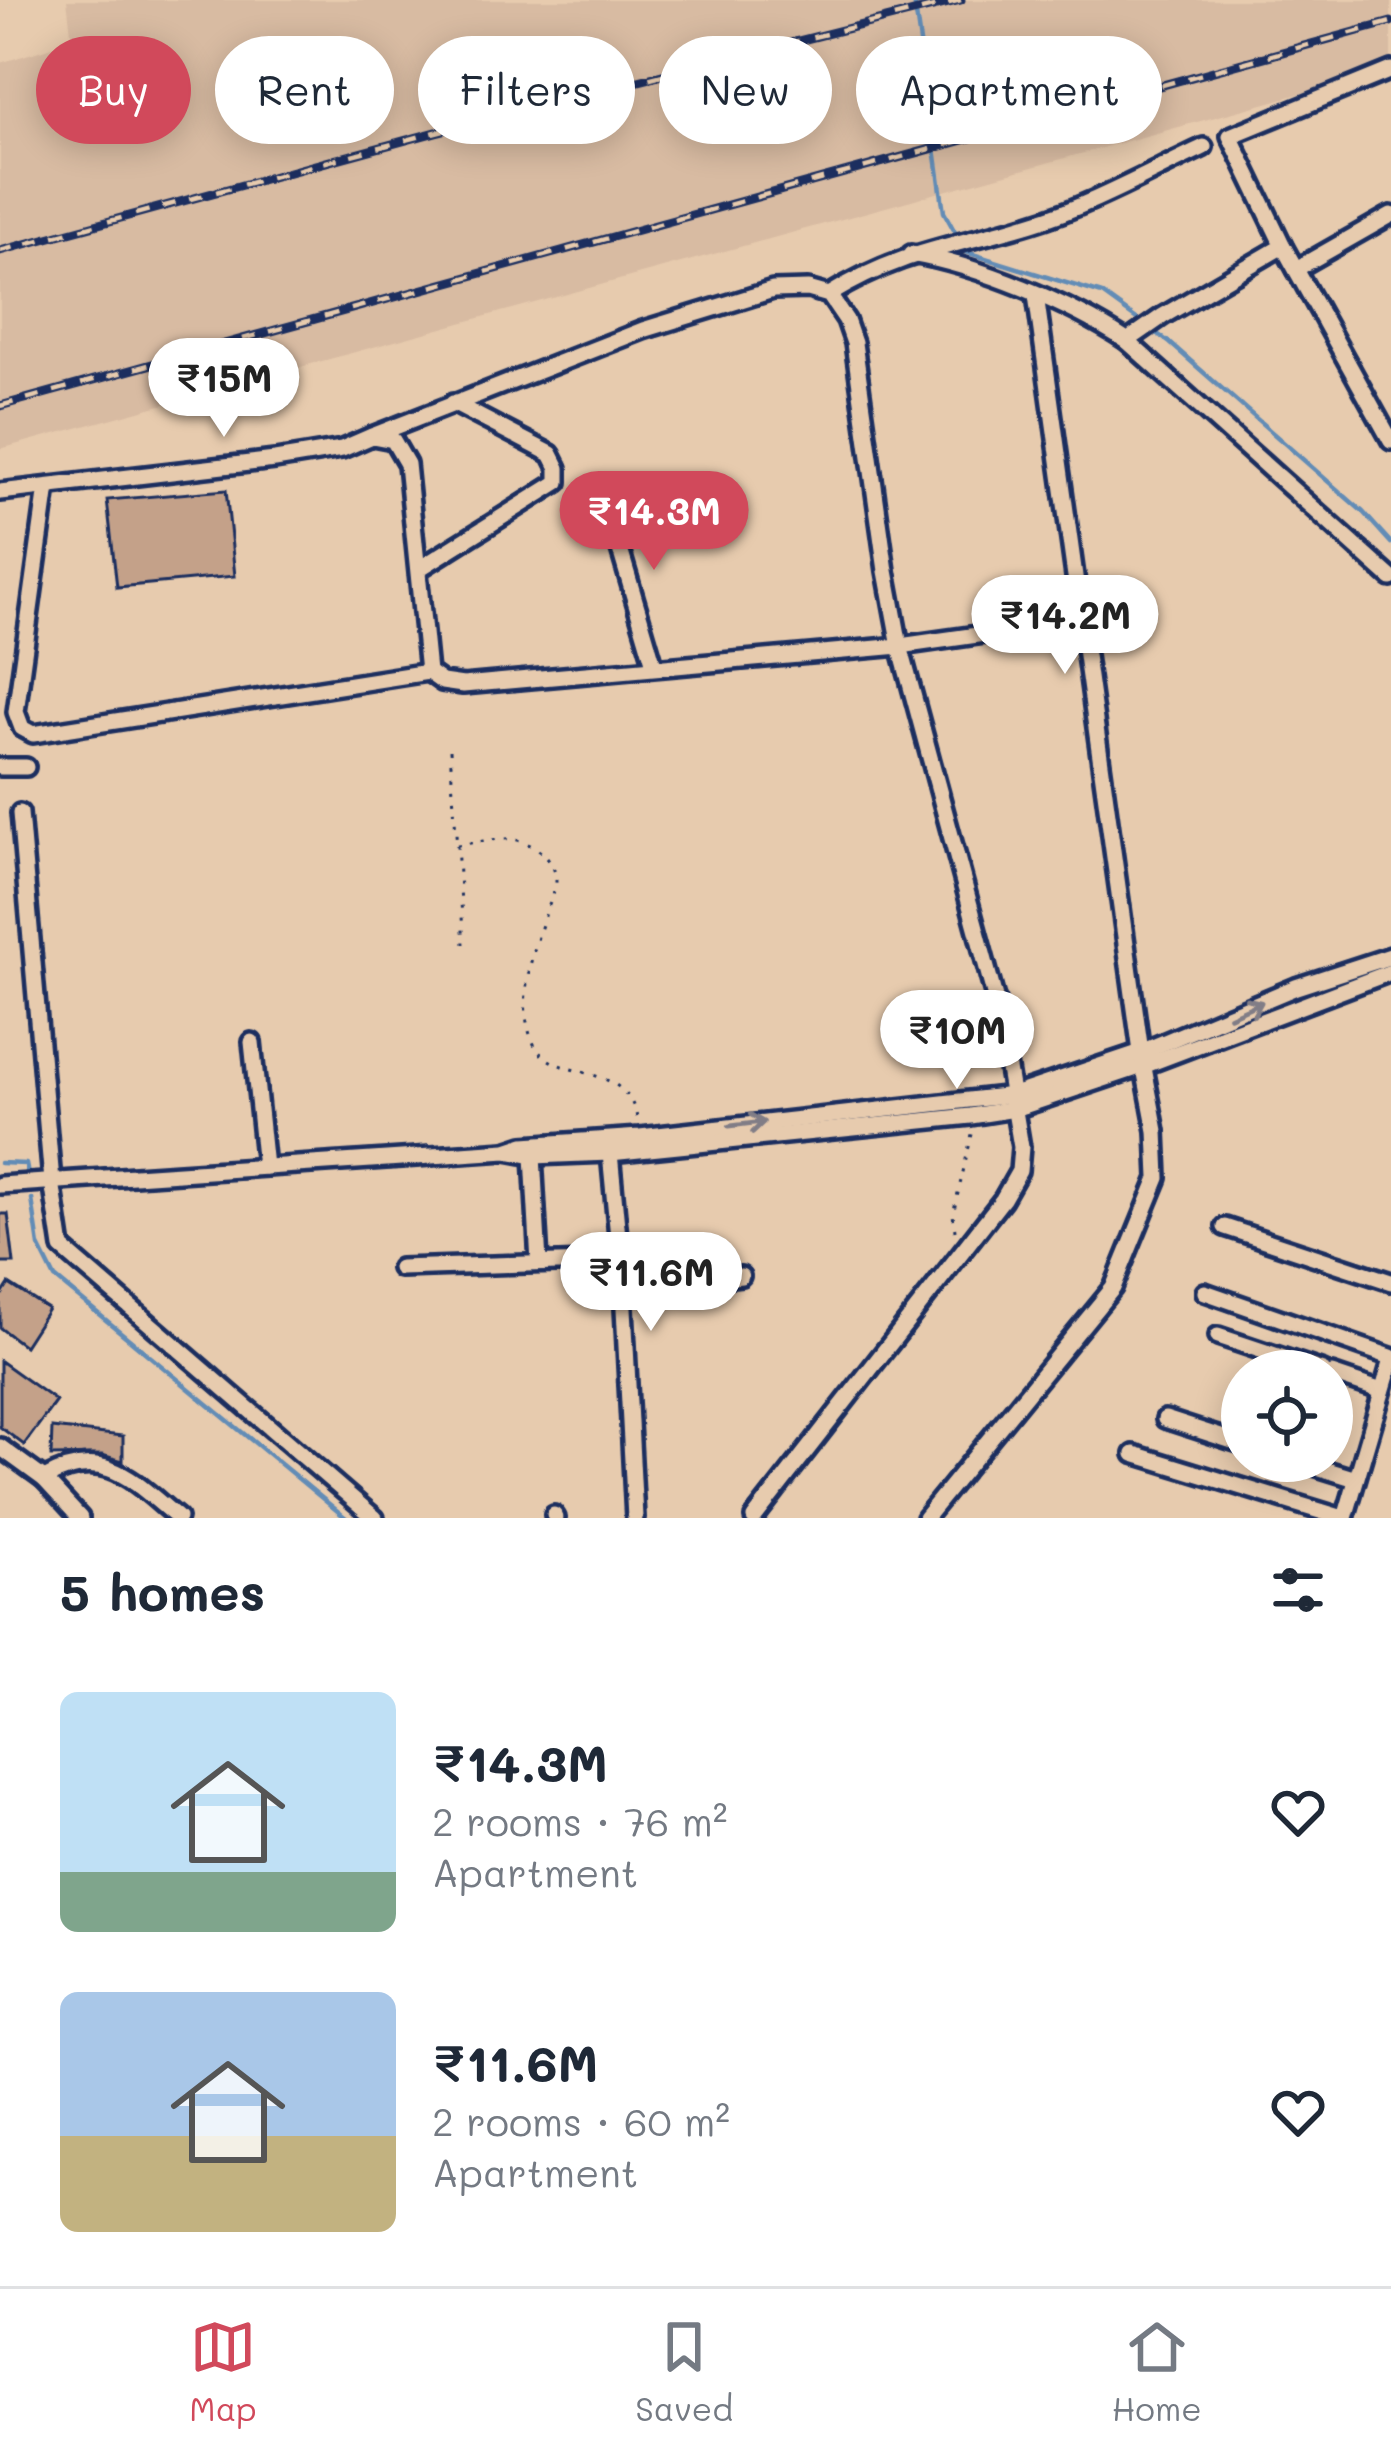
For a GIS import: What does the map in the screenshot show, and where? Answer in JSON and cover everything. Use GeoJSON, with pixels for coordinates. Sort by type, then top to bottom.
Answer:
{"type":"FeatureCollection","features":[{"type":"Feature","properties":{"kind":"street"},"geometry":{"type":"LineString","coordinates":[[1391,70],[1230,136],[1283,246],[1391,441]]}},
{"type":"Feature","properties":{"kind":"street"},"geometry":{"type":"LineString","coordinates":[[0,491],[341,449],[643,330],[773,290],[808,289],[830,295],[911,254],[1070,210],[1204,147]]}},
{"type":"Feature","properties":{"kind":"street"},"geometry":{"type":"LineString","coordinates":[[1296,269],[1391,215]]}},
{"type":"Feature","properties":{"kind":"street"},"geometry":{"type":"LineString","coordinates":[[1130,339],[1283,246]]}},
{"type":"Feature","properties":{"kind":"street"},"geometry":{"type":"LineString","coordinates":[[911,254],[939,259],[1083,311],[1130,339],[1391,578]]}},
{"type":"Feature","properties":{"kind":"street"},"geometry":{"type":"LineString","coordinates":[[754,1518],[968,1246],[1018,1172],[1021,1147],[998,1009],[900,646],[854,344],[830,295]]}},
{"type":"Feature","properties":{"kind":"street"},"geometry":{"type":"LineString","coordinates":[[925,1518],[1113,1288],[1158,1178],[1156,1131],[1142,1059],[1036,295]]}},
{"type":"Feature","properties":{"kind":"street"},"geometry":{"type":"LineString","coordinates":[[418,569],[558,482],[551,454],[453,404]]}},
{"type":"Feature","properties":{"kind":"street"},"geometry":{"type":"LineString","coordinates":[[372,436],[393,440],[407,464],[428,672]]}},
{"type":"Feature","properties":{"kind":"street"},"geometry":{"type":"LineString","coordinates":[[47,487],[16,712],[22,728],[33,734],[428,672],[442,682],[463,685],[900,646],[1083,620]]}},
{"type":"Feature","properties":{"kind":"street"},"geometry":{"type":"LineString","coordinates":[[604,494],[654,665]]}},
{"type":"Feature","properties":{"kind":"street"},"geometry":{"type":"LineString","coordinates":[[0,767],[26,767]]}},
{"type":"Feature","properties":{"kind":"street"},"geometry":{"type":"LineString","coordinates":[[20,813],[62,1248],[374,1518]]}},
{"type":"Feature","properties":{"kind":"street"},"geometry":{"type":"LineString","coordinates":[[1142,1059],[1296,987],[1391,956]]}},
{"type":"Feature","properties":{"kind":"street"},"geometry":{"type":"LineString","coordinates":[[506,1151],[533,1156],[610,1154],[971,1117],[1391,972]]}},
{"type":"Feature","properties":{"kind":"street"},"geometry":{"type":"LineString","coordinates":[[252,1042],[265,1167]]}},
{"type":"Feature","properties":{"kind":"street"},"geometry":{"type":"LineString","coordinates":[[0,1185],[506,1151],[545,1143],[1014,1102]]}},
{"type":"Feature","properties":{"kind":"street"},"geometry":{"type":"LineString","coordinates":[[610,1154],[623,1289],[635,1518]]}},
{"type":"Feature","properties":{"kind":"street"},"geometry":{"type":"LineString","coordinates":[[533,1156],[539,1263]]}},
{"type":"Feature","properties":{"kind":"street"},"geometry":{"type":"LineString","coordinates":[[1225,1227],[1391,1282]]}},
{"type":"Feature","properties":{"kind":"street"},"geometry":{"type":"LineString","coordinates":[[400,1268],[621,1262]]}},
{"type":"Feature","properties":{"kind":"street"},"geometry":{"type":"LineString","coordinates":[[623,1289],[741,1276]]}},
{"type":"Feature","properties":{"kind":"street"},"geometry":{"type":"LineString","coordinates":[[1134,1454],[1344,1518],[1391,1360],[1205,1292]]}},
{"type":"Feature","properties":{"kind":"street"},"geometry":{"type":"LineString","coordinates":[[1217,1336],[1259,1350]]}},
{"type":"Feature","properties":{"kind":"street"},"geometry":{"type":"LineString","coordinates":[[1353,1381],[1382,1391]]}},
{"type":"Feature","properties":{"kind":"street"},"geometry":{"type":"LineString","coordinates":[[1165,1420],[1221,1437]]}},
{"type":"Feature","properties":{"kind":"street"},"geometry":{"type":"LineString","coordinates":[[0,1447],[44,1479],[80,1518]]}},
{"type":"Feature","properties":{"kind":"street"},"geometry":{"type":"LineString","coordinates":[[44,1479],[65,1466],[113,1466],[178,1518]]}},
{"type":"Feature","properties":{"kind":"path"},"geometry":{"type":"LineString","coordinates":[[450,750],[464,944]]}},
{"type":"Feature","properties":{"kind":"path"},"geometry":{"type":"LineString","coordinates":[[457,845],[511,839],[531,844],[549,860],[556,882],[527,981],[532,1040],[542,1056],[614,1081],[636,1113],[640,1137]]}},
{"type":"Feature","properties":{"kind":"path"},"geometry":{"type":"LineString","coordinates":[[968,1246],[954,1230],[953,1214],[971,1147],[971,1117]]}},
{"type":"Feature","properties":{"kind":"shaded area"},"geometry":{"type":"Polygon","coordinates":[[[67,0],[1391,0],[1391,69],[1162,132],[1162,36],[856,36],[856,144],[1116,144],[0,449],[0,63],[36,52],[36,144],[191,144],[191,36],[71,36],[67,0]]]}},
{"type":"Feature","properties":{"kind":"building"},"geometry":{"type":"Polygon","coordinates":[[[226,490],[235,576],[117,587],[107,500],[226,490]]]}},
{"type":"Feature","properties":{"kind":"building"},"geometry":{"type":"Polygon","coordinates":[[[0,1214],[8,1214],[14,1263],[0,1263],[0,1214]]]}},
{"type":"Feature","properties":{"kind":"building"},"geometry":{"type":"Polygon","coordinates":[[[9,1284],[48,1309],[24,1346],[0,1328],[0,1298],[9,1284]]]}},
{"type":"Feature","properties":{"kind":"building"},"geometry":{"type":"Polygon","coordinates":[[[0,1361],[56,1401],[24,1445],[0,1427],[0,1361]]]}},
{"type":"Feature","properties":{"kind":"building"},"geometry":{"type":"Polygon","coordinates":[[[52,1428],[123,1436],[123,1461],[102,1455],[51,1456],[52,1428]]]}},
{"type":"Feature","properties":{"kind":"waterway"},"geometry":{"type":"LineString","coordinates":[[914,0],[944,212],[966,252],[1102,294],[1170,343],[1363,512],[1391,543]]}},
{"type":"Feature","properties":{"kind":"waterway"},"geometry":{"type":"LineString","coordinates":[[0,1163],[26,1164],[28,1175]]}},
{"type":"Feature","properties":{"kind":"waterway"},"geometry":{"type":"LineString","coordinates":[[32,1199],[39,1246],[55,1278],[346,1518]]}},
{"type":"Feature","properties":{"kind":"railway"},"geometry":{"type":"LineString","coordinates":[[0,251],[436,132],[961,0]]}},
{"type":"Feature","properties":{"kind":"railway"},"geometry":{"type":"LineString","coordinates":[[0,406],[1391,22]]}}]}
